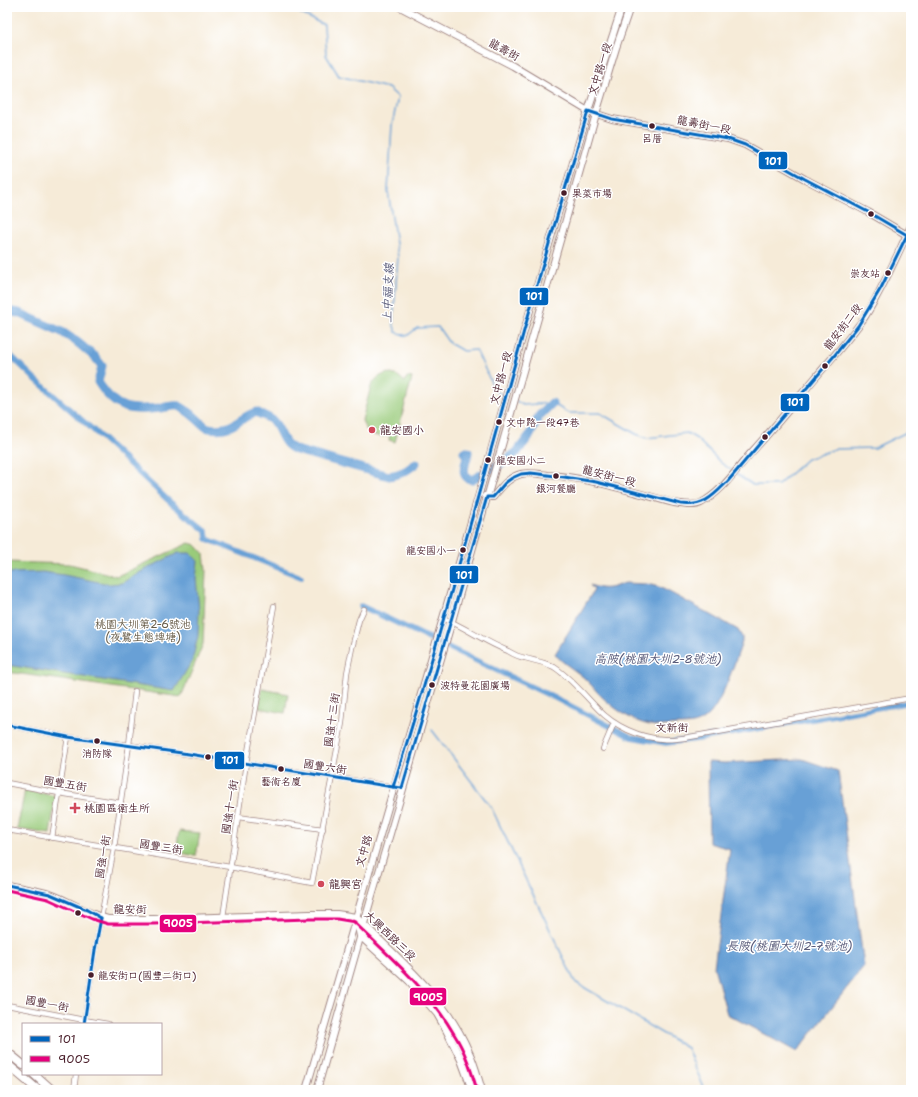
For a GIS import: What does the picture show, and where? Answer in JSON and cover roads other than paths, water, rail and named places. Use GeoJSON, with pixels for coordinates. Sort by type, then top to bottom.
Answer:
{"type":"FeatureCollection","features":[{"type":"Feature","properties":{"kind":"highway"},"geometry":{"type":"LineString","coordinates":[[7,1052],[22,1064]]}},
{"type":"Feature","properties":{"kind":"highway"},"geometry":{"type":"LineString","coordinates":[[7,1064],[38,1090]]}},
{"type":"Feature","properties":{"kind":"highway"},"geometry":{"type":"LineString","coordinates":[[35,1075],[52,1090]]}},
{"type":"Feature","properties":{"kind":"street","name":"龍壽街"},"geometry":{"type":"LineString","coordinates":[[400,7],[513,66],[588,111],[596,114]]}},
{"type":"Feature","properties":{"kind":"street","name":"文中路一段"},"geometry":{"type":"LineString","coordinates":[[443,618],[588,111],[622,7]]}},
{"type":"Feature","properties":{"kind":"street","name":"文中路一段"},"geometry":{"type":"LineString","coordinates":[[452,621],[596,114],[630,7]]}},
{"type":"Feature","properties":{"kind":"street","name":"龍壽街一段"},"geometry":{"type":"LineString","coordinates":[[596,114],[612,119],[728,139],[745,145],[907,234]]}},
{"type":"Feature","properties":{"kind":"street","name":"龍安街二段"},"geometry":{"type":"LineString","coordinates":[[732,475],[806,389],[863,318],[879,294],[911,226]]}},
{"type":"Feature","properties":{"kind":"street"},"geometry":{"type":"LineString","coordinates":[[543,265],[552,268]]}},
{"type":"Feature","properties":{"kind":"street","name":"龍安街一段"},"geometry":{"type":"LineString","coordinates":[[487,497],[493,497],[507,481],[514,476],[522,474],[535,474],[582,479],[674,503],[699,504],[718,491],[732,475]]}},
{"type":"Feature","properties":{"kind":"street"},"geometry":{"type":"LineString","coordinates":[[480,492],[487,497]]}},
{"type":"Feature","properties":{"kind":"street","name":"國強十一街"},"geometry":{"type":"LineString","coordinates":[[223,917],[246,763],[274,606]]}},
{"type":"Feature","properties":{"kind":"street","name":"國強十三街"},"geometry":{"type":"LineString","coordinates":[[312,883],[342,723],[347,673],[354,641],[364,609]]}},
{"type":"Feature","properties":{"kind":"street","name":"文新街"},"geometry":{"type":"LineString","coordinates":[[443,618],[452,621],[485,641],[506,651],[554,667],[587,697],[598,710],[614,723],[653,738],[684,738],[911,698]]}},
{"type":"Feature","properties":{"kind":"street","name":"文中路"},"geometry":{"type":"LineString","coordinates":[[306,1090],[443,618]]}},
{"type":"Feature","properties":{"kind":"street","name":"文中路"},"geometry":{"type":"LineString","coordinates":[[317,1090],[402,788],[452,621]]}},
{"type":"Feature","properties":{"kind":"street","name":"國強一街"},"geometry":{"type":"LineString","coordinates":[[84,1022],[95,950],[114,848],[129,745],[135,691]]}},
{"type":"Feature","properties":{"kind":"street"},"geometry":{"type":"LineString","coordinates":[[419,704],[426,707]]}},
{"type":"Feature","properties":{"kind":"street"},"geometry":{"type":"LineString","coordinates":[[603,749],[614,723]]}},
{"type":"Feature","properties":{"kind":"street","name":"國豐六街"},"geometry":{"type":"LineString","coordinates":[[7,725],[68,737],[129,745],[402,788]]}},
{"type":"Feature","properties":{"kind":"street"},"geometry":{"type":"LineString","coordinates":[[52,838],[68,737]]}},
{"type":"Feature","properties":{"kind":"street","name":"國豐五街"},"geometry":{"type":"LineString","coordinates":[[7,783],[120,803]]}},
{"type":"Feature","properties":{"kind":"street"},"geometry":{"type":"LineString","coordinates":[[238,817],[323,829]]}},
{"type":"Feature","properties":{"kind":"street","name":"國豐三街"},"geometry":{"type":"LineString","coordinates":[[7,830],[230,867],[312,883]]}},
{"type":"Feature","properties":{"kind":"street","name":"龍安街"},"geometry":{"type":"LineString","coordinates":[[7,885],[50,894],[87,910],[101,918],[108,919],[120,920],[316,914],[337,914],[356,917]]}},
{"type":"Feature","properties":{"kind":"street","name":"大興西路三段"},"geometry":{"type":"LineString","coordinates":[[356,917],[421,980],[450,1017],[469,1052],[482,1090]]}},
{"type":"Feature","properties":{"kind":"street","name":"大興西路三段"},"geometry":{"type":"LineString","coordinates":[[356,917],[360,936],[409,981],[437,1014],[461,1060],[472,1090]]}},
{"type":"Feature","properties":{"kind":"street","name":"國豐一街"},"geometry":{"type":"LineString","coordinates":[[7,1005],[84,1022],[96,1023]]}},
{"type":"Feature","properties":{"kind":"street"},"geometry":{"type":"LineString","coordinates":[[74,1090],[76,1075]]}},
{"type":"Feature","properties":{"kind":"water","name":"桃園大圳第2-6號池 (夜鷺生態埤塘)"},"geometry":{"type":"Polygon","coordinates":[[[178,553],[190,553],[198,561],[196,578],[199,610],[198,636],[192,661],[174,691],[7,665],[7,573],[43,572],[109,584],[122,583],[178,553]]]}},
{"type":"Feature","properties":{"kind":"water","name":"高陂(桃園大圳2-8號池)"},"geometry":{"type":"Polygon","coordinates":[[[625,583],[647,584],[659,587],[738,630],[742,637],[740,648],[731,673],[715,708],[706,718],[699,722],[658,726],[635,720],[608,702],[586,679],[561,661],[555,654],[594,590],[590,585],[600,588],[608,588],[625,583]]]}},
{"type":"Feature","properties":{"kind":"water","name":"長陂(桃園大圳2-7號池)"},"geometry":{"type":"Polygon","coordinates":[[[802,759],[838,771],[864,966],[797,1052],[727,1014],[714,967],[730,849],[709,843],[708,762],[725,763],[802,759]]]}},
{"type":"Feature","properties":{"kind":"waterway","name":"上中福支線"},"geometry":{"type":"LineString","coordinates":[[293,7],[298,12],[324,25],[326,55],[339,76],[388,88],[398,97],[392,125],[388,191],[398,257],[393,323],[396,332],[407,336],[417,328],[438,327],[449,343],[463,351],[476,350],[496,392],[504,395]]}},
{"type":"Feature","properties":{"kind":"waterway"},"geometry":{"type":"LineString","coordinates":[[7,311],[19,313],[62,332],[77,342],[95,357],[102,366],[98,382],[105,392],[111,399],[125,407],[141,409],[179,406],[192,414],[206,427],[215,429],[228,427],[256,412],[273,421],[279,429],[284,441],[296,450],[389,476],[404,472],[416,463]]}},
{"type":"Feature","properties":{"kind":"waterway"},"geometry":{"type":"LineString","coordinates":[[7,352],[171,503],[206,531],[207,539],[301,577]]}},
{"type":"Feature","properties":{"kind":"waterway","name":"上中福支線"},"geometry":{"type":"LineString","coordinates":[[516,401],[523,405],[552,403],[568,413],[600,413],[636,434],[647,438],[687,433],[697,439],[721,463],[733,471]]}},
{"type":"Feature","properties":{"kind":"waterway"},"geometry":{"type":"LineString","coordinates":[[464,452],[468,452],[464,472],[465,475],[472,480],[505,461],[517,452],[530,435],[539,416],[552,403]]}},
{"type":"Feature","properties":{"kind":"waterway","name":"上中福支線"},"geometry":{"type":"LineString","coordinates":[[736,474],[753,485],[778,485],[807,459],[835,449],[874,448],[911,430]]}},
{"type":"Feature","properties":{"kind":"waterway"},"geometry":{"type":"LineString","coordinates":[[361,606],[555,698],[631,737],[666,743],[698,739],[911,702]]}},
{"type":"Feature","properties":{"kind":"waterway"},"geometry":{"type":"LineString","coordinates":[[432,730],[491,807],[575,982],[687,1048],[705,1090]]}},
{"type":"Feature","properties":{"kind":"place","name":"呂厝"},"geometry":{"type":"Point","coordinates":[652,126]}},
{"type":"Feature","properties":{"kind":"place","name":"果菜市場"},"geometry":{"type":"Point","coordinates":[564,193]}},
{"type":"Feature","properties":{"kind":"place","name":"崇友站"},"geometry":{"type":"Point","coordinates":[888,273]}},
{"type":"Feature","properties":{"kind":"place","name":"文中路一段47巷"},"geometry":{"type":"Point","coordinates":[499,422]}},
{"type":"Feature","properties":{"kind":"place","name":"龍安國小"},"geometry":{"type":"Point","coordinates":[372,430]}},
{"type":"Feature","properties":{"kind":"place","name":"龍安國小二"},"geometry":{"type":"Point","coordinates":[488,460]}},
{"type":"Feature","properties":{"kind":"place","name":"銀河餐廳"},"geometry":{"type":"Point","coordinates":[556,476]}},
{"type":"Feature","properties":{"kind":"place","name":"龍安國小一"},"geometry":{"type":"Point","coordinates":[463,550]}},
{"type":"Feature","properties":{"kind":"place","name":"波特曼花園廣場"},"geometry":{"type":"Point","coordinates":[432,685]}},
{"type":"Feature","properties":{"kind":"place","name":"消防隊"},"geometry":{"type":"Point","coordinates":[97,741]}},
{"type":"Feature","properties":{"kind":"place","name":"藝術名廈"},"geometry":{"type":"Point","coordinates":[281,769]}},
{"type":"Feature","properties":{"kind":"place","name":"桃園區衛生所"},"geometry":{"type":"Point","coordinates":[75,808]}},
{"type":"Feature","properties":{"kind":"place","name":"龍興宮"},"geometry":{"type":"Point","coordinates":[321,884]}},
{"type":"Feature","properties":{"kind":"place","name":"龍安街口(國豐二街口)"},"geometry":{"type":"Point","coordinates":[91,975]}}]}
